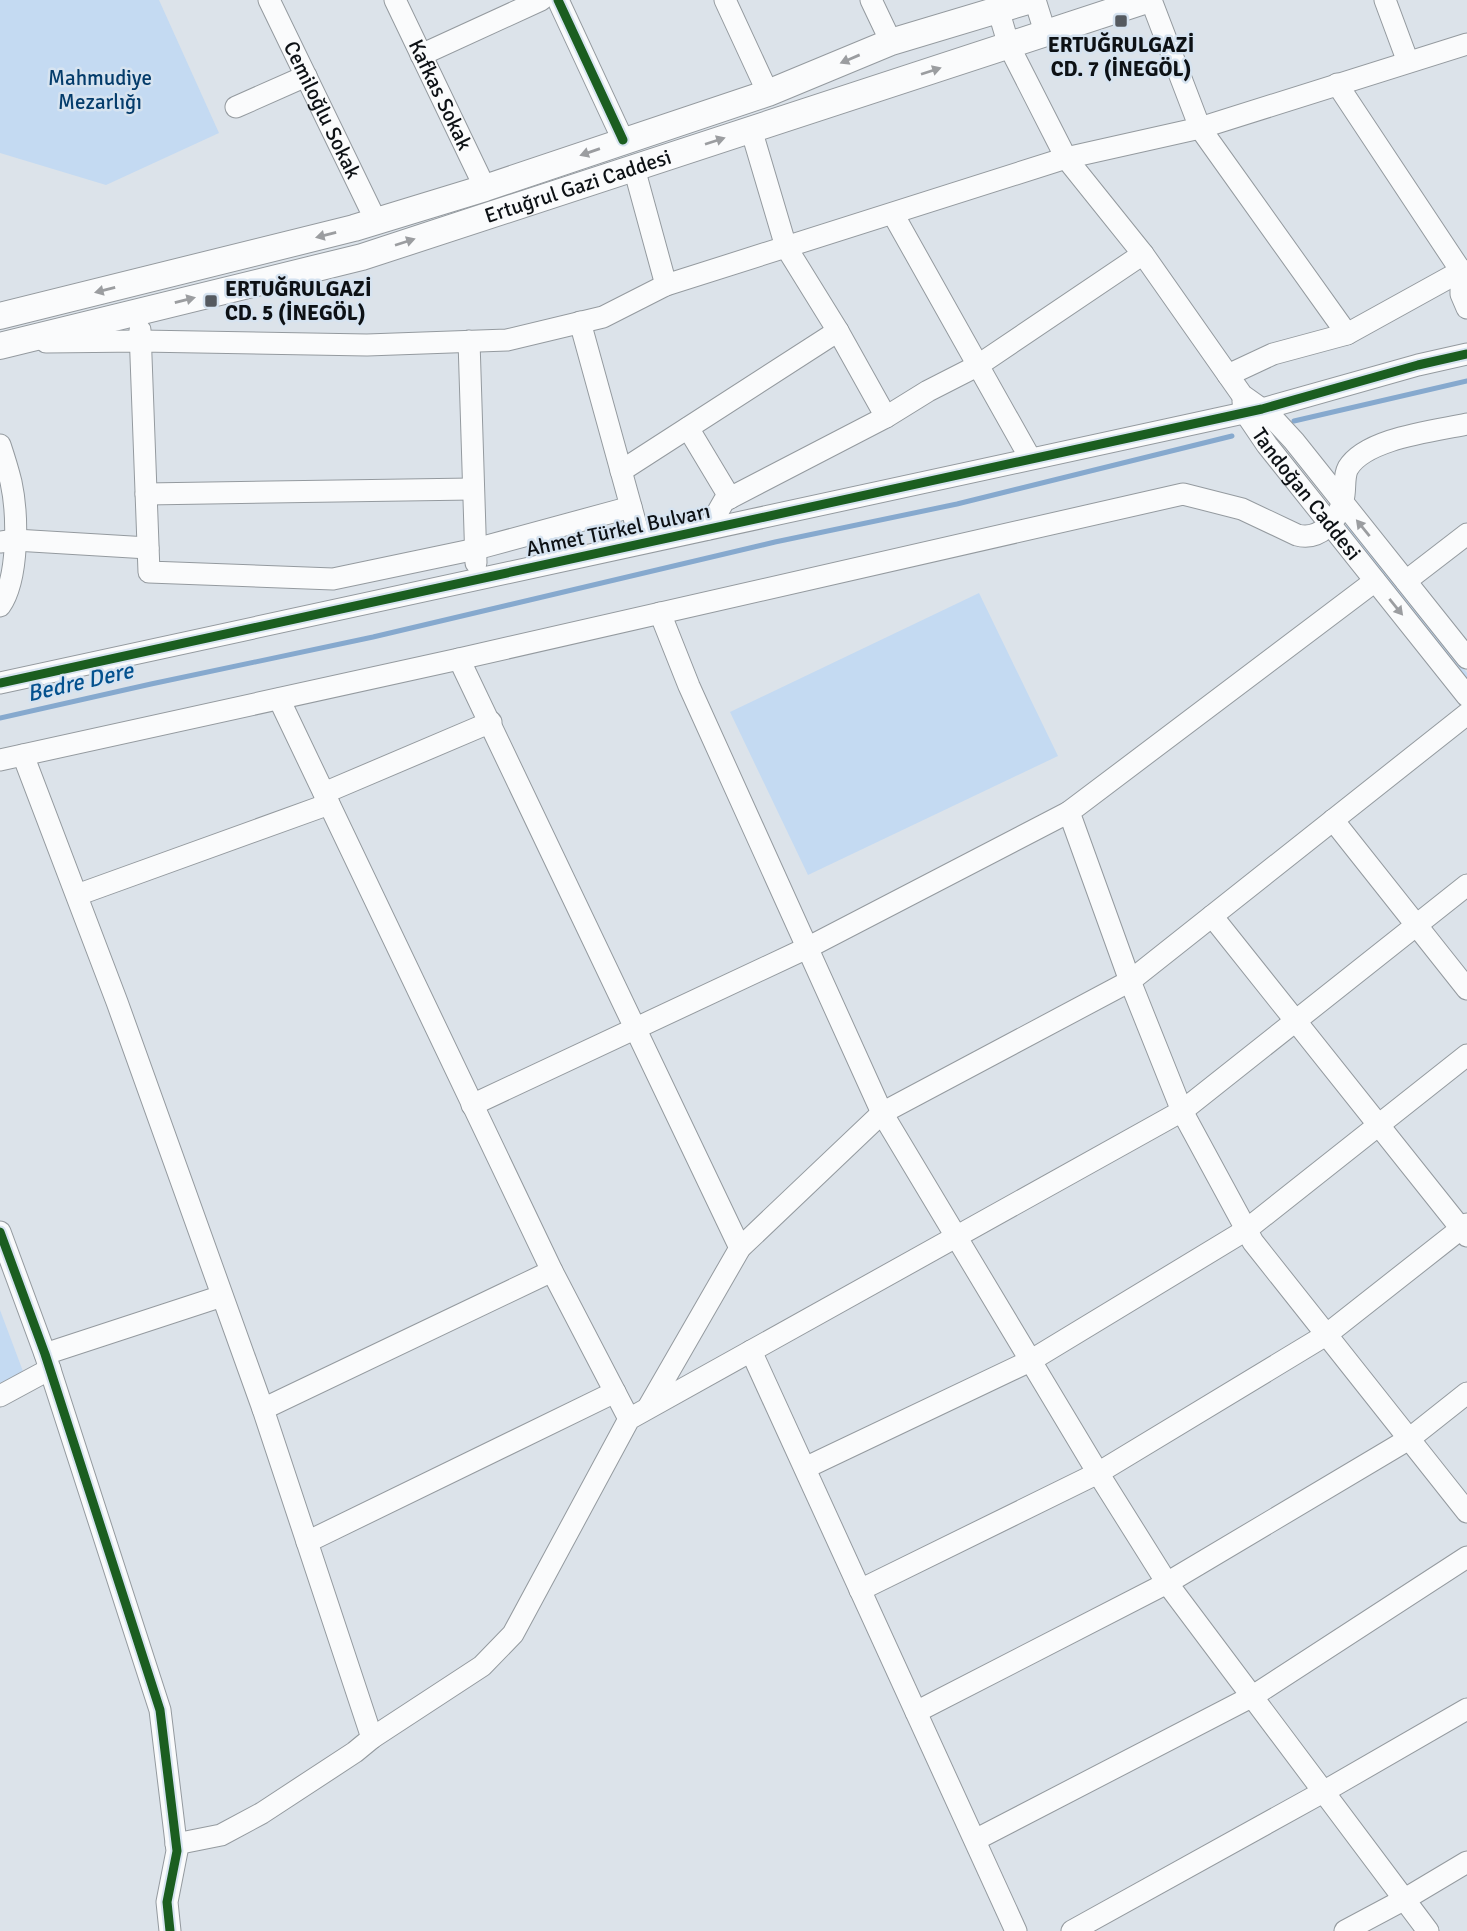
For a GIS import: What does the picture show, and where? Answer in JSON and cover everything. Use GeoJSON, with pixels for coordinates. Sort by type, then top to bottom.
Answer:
{"type":"FeatureCollection","features":[{"type":"Feature","properties":{"kind":"main road","name":"Ertuğrul Gazi Caddesi"},"geometry":{"type":"LineString","coordinates":[[0,316],[376,221],[485,188],[768,93],[891,42],[1033,0]]}},
{"type":"Feature","properties":{"kind":"main road","name":"Ertuğrul Gazi Caddesi"},"geometry":{"type":"LineString","coordinates":[[6,344],[362,257],[1149,0]]}},
{"type":"Feature","properties":{"kind":"main road"},"geometry":{"type":"LineString","coordinates":[[623,140],[634,168]]}},
{"type":"Feature","properties":{"kind":"street","name":"Cemiloğlu Sokak"},"geometry":{"type":"LineString","coordinates":[[269,0],[376,221]]}},
{"type":"Feature","properties":{"kind":"street","name":"Kafkas Sokak"},"geometry":{"type":"LineString","coordinates":[[395,0],[485,188]]}},
{"type":"Feature","properties":{"kind":"street"},"geometry":{"type":"LineString","coordinates":[[421,55],[541,0]]}},
{"type":"Feature","properties":{"kind":"street"},"geometry":{"type":"LineString","coordinates":[[558,0],[623,140]]}},
{"type":"Feature","properties":{"kind":"street"},"geometry":{"type":"LineString","coordinates":[[725,0],[768,93]]}},
{"type":"Feature","properties":{"kind":"street"},"geometry":{"type":"LineString","coordinates":[[871,0],[891,42]]}},
{"type":"Feature","properties":{"kind":"street"},"geometry":{"type":"LineString","coordinates":[[1033,0],[1045,32]]}},
{"type":"Feature","properties":{"kind":"street"},"geometry":{"type":"LineString","coordinates":[[1149,0],[1200,128],[1347,334]]}},
{"type":"Feature","properties":{"kind":"street"},"geometry":{"type":"LineString","coordinates":[[1385,0],[1408,62]]}},
{"type":"Feature","properties":{"kind":"street"},"geometry":{"type":"LineString","coordinates":[[998,9],[1009,46],[1066,158],[1143,254],[1249,405]]}},
{"type":"Feature","properties":{"kind":"street"},"geometry":{"type":"LineString","coordinates":[[6,344],[141,341],[367,345],[507,340],[603,317],[666,285],[1066,158],[1200,128],[1467,44]]}},
{"type":"Feature","properties":{"kind":"street"},"geometry":{"type":"LineString","coordinates":[[236,107],[306,76]]}},
{"type":"Feature","properties":{"kind":"street"},"geometry":{"type":"LineString","coordinates":[[1337,84],[1464,271],[1461,294],[1467,308]]}},
{"type":"Feature","properties":{"kind":"street"},"geometry":{"type":"LineString","coordinates":[[751,129],[786,247],[838,331],[886,417]]}},
{"type":"Feature","properties":{"kind":"street"},"geometry":{"type":"LineString","coordinates":[[634,168],[666,285]]}},
{"type":"Feature","properties":{"kind":"street"},"geometry":{"type":"LineString","coordinates":[[893,214],[1030,458]]}},
{"type":"Feature","properties":{"kind":"street"},"geometry":{"type":"LineString","coordinates":[[708,529],[724,501],[886,417],[928,391],[977,366],[1143,254]]}},
{"type":"Feature","properties":{"kind":"street"},"geometry":{"type":"LineString","coordinates":[[1228,375],[1273,354],[1347,334],[1464,271]]}},
{"type":"Feature","properties":{"kind":"street"},"geometry":{"type":"LineString","coordinates":[[139,312],[149,572],[333,579],[476,549],[631,507]]}},
{"type":"Feature","properties":{"kind":"street"},"geometry":{"type":"LineString","coordinates":[[580,322],[641,543]]}},
{"type":"Feature","properties":{"kind":"street"},"geometry":{"type":"LineString","coordinates":[[621,471],[838,331]]}},
{"type":"Feature","properties":{"kind":"street"},"geometry":{"type":"LineString","coordinates":[[469,341],[477,579]]}},
{"type":"Feature","properties":{"kind":"street","name":"Ahmet Türkel Bulvarı"},"geometry":{"type":"LineString","coordinates":[[0,683],[1030,458],[1467,354]]}},
{"type":"Feature","properties":{"kind":"street","name":"Tandoğan Caddesi"},"geometry":{"type":"LineString","coordinates":[[1249,405],[1270,415],[1294,441],[1467,658]]}},
{"type":"Feature","properties":{"kind":"street","name":"Tandoğan Caddesi"},"geometry":{"type":"LineString","coordinates":[[1249,405],[1267,445],[1467,696]]}},
{"type":"Feature","properties":{"kind":"street"},"geometry":{"type":"LineString","coordinates":[[0,760],[459,659],[1183,494],[1242,509],[1306,537],[1314,536],[1331,525],[1343,502],[1347,470],[1361,454],[1392,440],[1467,424]]}},
{"type":"Feature","properties":{"kind":"street"},"geometry":{"type":"LineString","coordinates":[[688,428],[730,498]]}},
{"type":"Feature","properties":{"kind":"street"},"geometry":{"type":"LineString","coordinates":[[0,445],[6,485],[10,578],[0,606]]}},
{"type":"Feature","properties":{"kind":"street"},"geometry":{"type":"LineString","coordinates":[[146,494],[472,489]]}},
{"type":"Feature","properties":{"kind":"street"},"geometry":{"type":"LineString","coordinates":[[1406,581],[1467,534]]}},
{"type":"Feature","properties":{"kind":"street"},"geometry":{"type":"LineString","coordinates":[[8,541],[148,548]]}},
{"type":"Feature","properties":{"kind":"street"},"geometry":{"type":"LineString","coordinates":[[472,1105],[807,948],[1069,812],[1375,581]]}},
{"type":"Feature","properties":{"kind":"street"},"geometry":{"type":"LineString","coordinates":[[660,613],[689,686],[882,1113],[1030,1362],[1167,1583],[1428,1931]]}},
{"type":"Feature","properties":{"kind":"street"},"geometry":{"type":"LineString","coordinates":[[459,659],[740,1248]]}},
{"type":"Feature","properties":{"kind":"street"},"geometry":{"type":"LineString","coordinates":[[279,699],[552,1271],[615,1392],[638,1414]]}},
{"type":"Feature","properties":{"kind":"street"},"geometry":{"type":"LineString","coordinates":[[176,1844],[221,1835],[262,1813],[482,1667],[513,1634],[638,1414],[740,1248],[882,1113],[1130,981],[1467,714]]}},
{"type":"Feature","properties":{"kind":"street"},"geometry":{"type":"LineString","coordinates":[[77,895],[326,798],[491,722]]}},
{"type":"Feature","properties":{"kind":"street"},"geometry":{"type":"LineString","coordinates":[[23,755],[77,895],[263,1409],[372,1738]]}},
{"type":"Feature","properties":{"kind":"street"},"geometry":{"type":"LineString","coordinates":[[1069,812],[1130,981],[1182,1111],[1246,1230],[1259,1251],[1467,1512]]}},
{"type":"Feature","properties":{"kind":"street"},"geometry":{"type":"LineString","coordinates":[[1333,820],[1467,989]]}},
{"type":"Feature","properties":{"kind":"street"},"geometry":{"type":"LineString","coordinates":[[638,1414],[1182,1111],[1467,885]]}},
{"type":"Feature","properties":{"kind":"street"},"geometry":{"type":"LineString","coordinates":[[860,1590],[1098,1474],[1326,1335],[1465,1230],[1212,916]]}},
{"type":"Feature","properties":{"kind":"street"},"geometry":{"type":"LineString","coordinates":[[804,1468],[1030,1362],[1246,1230],[1467,1055]]}},
{"type":"Feature","properties":{"kind":"street"},"geometry":{"type":"LineString","coordinates":[[0,1233],[48,1362],[160,1710],[177,1851],[167,1902],[170,1931]]}},
{"type":"Feature","properties":{"kind":"street"},"geometry":{"type":"LineString","coordinates":[[263,1409],[552,1271]]}},
{"type":"Feature","properties":{"kind":"street"},"geometry":{"type":"LineString","coordinates":[[0,1396],[48,1362],[222,1296]]}},
{"type":"Feature","properties":{"kind":"street"},"geometry":{"type":"LineString","coordinates":[[751,1351],[1016,1931]]}},
{"type":"Feature","properties":{"kind":"street"},"geometry":{"type":"LineString","coordinates":[[307,1542],[615,1392]]}},
{"type":"Feature","properties":{"kind":"street"},"geometry":{"type":"LineString","coordinates":[[916,1712],[1167,1583],[1409,1439],[1467,1393]]}},
{"type":"Feature","properties":{"kind":"street"},"geometry":{"type":"LineString","coordinates":[[975,1840],[1253,1696],[1467,1557]]}},
{"type":"Feature","properties":{"kind":"street"},"geometry":{"type":"LineString","coordinates":[[1072,1931],[1324,1792],[1467,1709]]}},
{"type":"Feature","properties":{"kind":"street"},"geometry":{"type":"LineString","coordinates":[[1345,1931],[1467,1862]]}},
{"type":"Feature","properties":{"kind":"green space","name":"Mahmudiye Mezarlığı"},"geometry":{"type":"Polygon","coordinates":[[[0,0],[159,0],[219,133],[106,185],[0,153],[0,0]]]}},
{"type":"Feature","properties":{"kind":"green space"},"geometry":{"type":"Polygon","coordinates":[[[1348,524],[1467,673],[1467,683],[1344,528],[1348,524]]]}},
{"type":"Feature","properties":{"kind":"green space"},"geometry":{"type":"Polygon","coordinates":[[[979,593],[1058,756],[808,875],[730,712],[979,593]]]}},
{"type":"Feature","properties":{"kind":"green space"},"geometry":{"type":"Polygon","coordinates":[[[0,1310],[24,1374],[0,1383],[0,1310]]]}},
{"type":"Feature","properties":{"kind":"waterway","name":"Bedre Dere"},"geometry":{"type":"LineString","coordinates":[[1294,421],[1467,381]]}},
{"type":"Feature","properties":{"kind":"waterway","name":"Bedre Dere"},"geometry":{"type":"LineString","coordinates":[[0,718],[373,637],[775,542],[957,504],[1232,436]]}},
{"type":"Feature","properties":{"kind":"cycle path"},"geometry":{"type":"LineString","coordinates":[[558,0],[623,140]]}},
{"type":"Feature","properties":{"kind":"cycle path"},"geometry":{"type":"LineString","coordinates":[[0,683],[1262,409],[1467,354]]}},
{"type":"Feature","properties":{"kind":"cycle path"},"geometry":{"type":"LineString","coordinates":[[0,1232],[45,1354],[160,1710],[177,1851],[167,1902],[170,1931]]}},
{"type":"Feature","properties":{"kind":"place","name":"ERTUĞRULGAZİ CD. 7 (İNEGÖL)"},"geometry":{"type":"Point","coordinates":[1121,21]}},
{"type":"Feature","properties":{"kind":"place","name":"ERTUĞRULGAZİ CD. 5 (İNEGÖL)"},"geometry":{"type":"Point","coordinates":[211,301]}}]}
